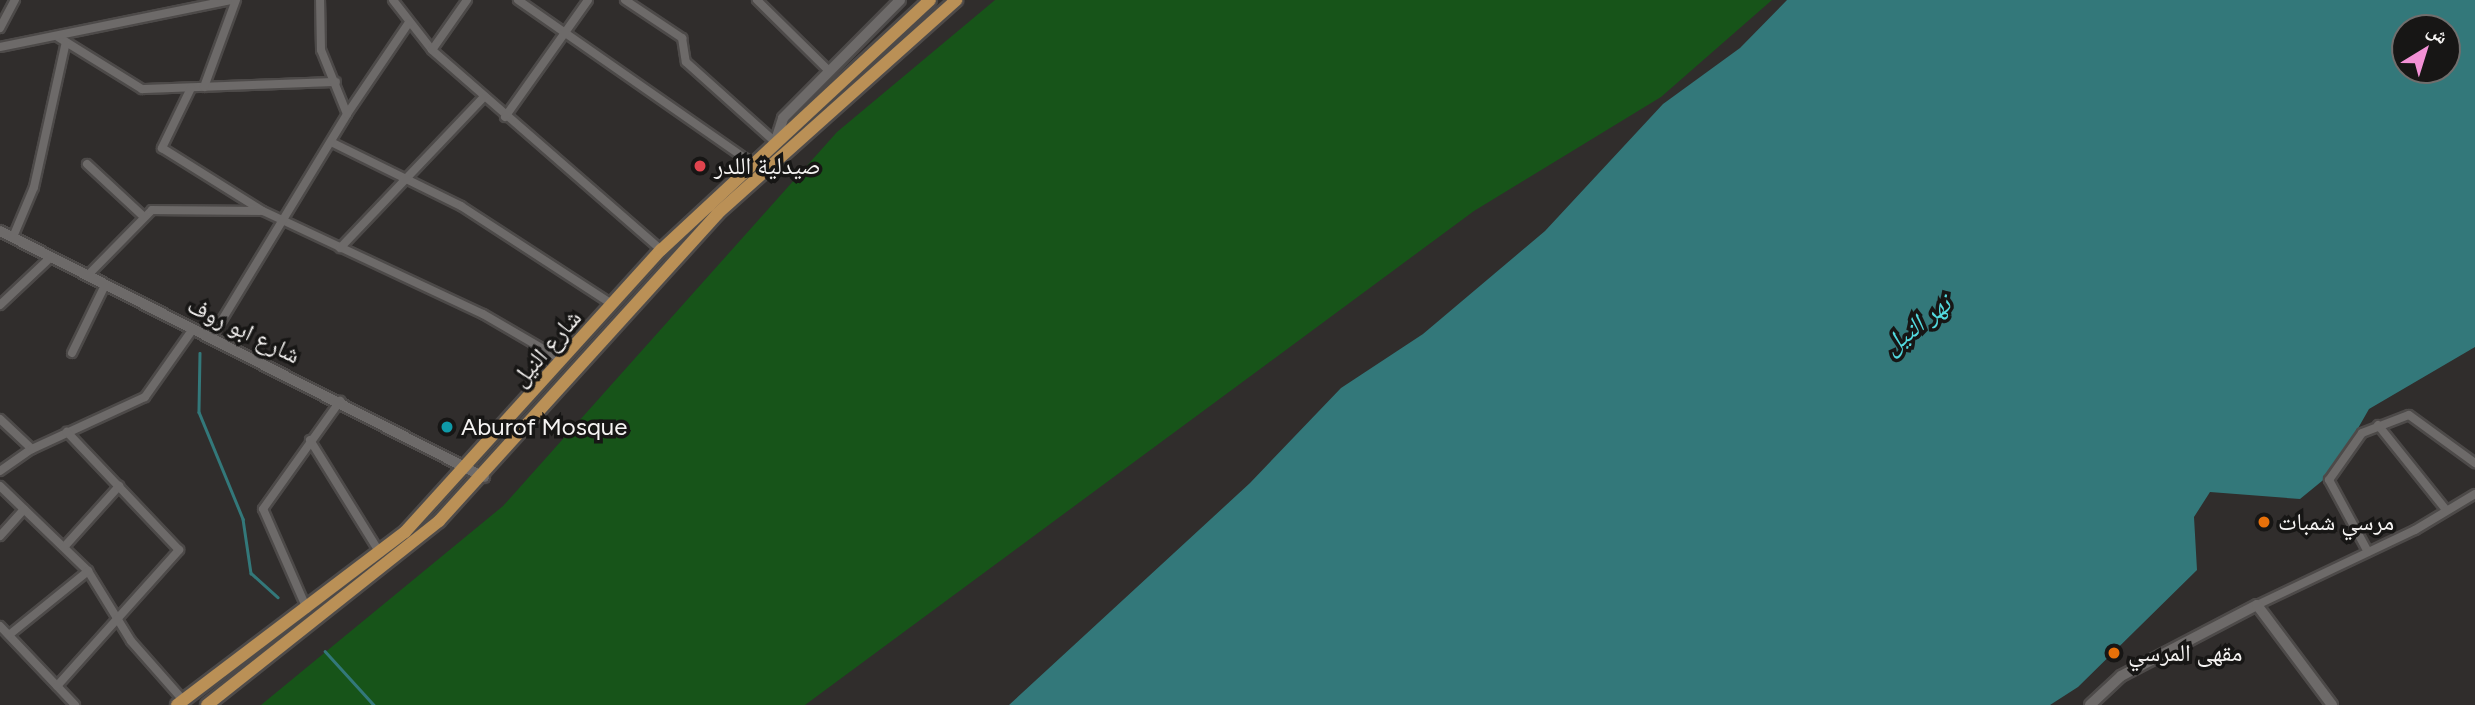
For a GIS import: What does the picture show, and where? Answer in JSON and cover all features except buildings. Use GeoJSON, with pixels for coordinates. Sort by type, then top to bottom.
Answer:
{"type":"FeatureCollection","features":[{"type":"Feature","properties":{"kind":"main road","name":"شارع النيل"},"geometry":{"type":"LineString","coordinates":[[180,703],[380,553],[471,466],[661,250],[775,141],[930,0]]}},
{"type":"Feature","properties":{"kind":"main road","name":"شارع النيل"},"geometry":{"type":"LineString","coordinates":[[207,705],[397,558],[484,477],[717,214],[955,0]]}},
{"type":"Feature","properties":{"kind":"street"},"geometry":{"type":"LineString","coordinates":[[0,28],[15,0]]}},
{"type":"Feature","properties":{"kind":"street"},"geometry":{"type":"LineString","coordinates":[[0,47],[62,40],[203,3],[234,0],[204,87]]}},
{"type":"Feature","properties":{"kind":"street"},"geometry":{"type":"LineString","coordinates":[[320,0],[318,34],[347,114]]}},
{"type":"Feature","properties":{"kind":"street"},"geometry":{"type":"LineString","coordinates":[[393,0],[408,24],[432,50],[505,117],[661,250]]}},
{"type":"Feature","properties":{"kind":"street"},"geometry":{"type":"LineString","coordinates":[[432,50],[467,0]]}},
{"type":"Feature","properties":{"kind":"street"},"geometry":{"type":"LineString","coordinates":[[518,0],[565,36],[752,163]]}},
{"type":"Feature","properties":{"kind":"street"},"geometry":{"type":"LineString","coordinates":[[505,117],[589,0]]}},
{"type":"Feature","properties":{"kind":"street"},"geometry":{"type":"LineString","coordinates":[[625,0],[682,38],[686,62],[775,141],[783,118],[900,0]]}},
{"type":"Feature","properties":{"kind":"street"},"geometry":{"type":"LineString","coordinates":[[757,0],[829,71]]}},
{"type":"Feature","properties":{"kind":"street"},"geometry":{"type":"LineString","coordinates":[[211,338],[280,220],[408,24]]}},
{"type":"Feature","properties":{"kind":"street"},"geometry":{"type":"LineString","coordinates":[[62,40],[142,89],[336,82]]}},
{"type":"Feature","properties":{"kind":"street"},"geometry":{"type":"LineString","coordinates":[[13,237],[34,187],[62,40]]}},
{"type":"Feature","properties":{"kind":"street"},"geometry":{"type":"LineString","coordinates":[[191,88],[158,144],[263,211],[483,314],[562,360]]}},
{"type":"Feature","properties":{"kind":"street"},"geometry":{"type":"LineString","coordinates":[[340,248],[484,97]]}},
{"type":"Feature","properties":{"kind":"street"},"geometry":{"type":"LineString","coordinates":[[332,143],[409,178],[491,223],[612,304]]}},
{"type":"Feature","properties":{"kind":"street"},"geometry":{"type":"LineString","coordinates":[[87,164],[143,216]]}},
{"type":"Feature","properties":{"kind":"street"},"geometry":{"type":"LineString","coordinates":[[90,273],[143,216],[185,208],[263,211]]}},
{"type":"Feature","properties":{"kind":"street","name":"شارع ابو روف"},"geometry":{"type":"LineString","coordinates":[[0,231],[90,273],[105,285],[471,466],[484,477]]}},
{"type":"Feature","properties":{"kind":"street"},"geometry":{"type":"LineString","coordinates":[[0,305],[51,257]]}},
{"type":"Feature","properties":{"kind":"street"},"geometry":{"type":"LineString","coordinates":[[72,353],[105,285]]}},
{"type":"Feature","properties":{"kind":"street"},"geometry":{"type":"LineString","coordinates":[[0,471],[32,449],[145,397],[193,329]]}},
{"type":"Feature","properties":{"kind":"street"},"geometry":{"type":"LineString","coordinates":[[307,609],[263,509],[340,401]]}},
{"type":"Feature","properties":{"kind":"street"},"geometry":{"type":"LineString","coordinates":[[2368,552],[2329,480],[2355,440],[2378,425],[2409,415],[2475,463]]}},
{"type":"Feature","properties":{"kind":"street"},"geometry":{"type":"LineString","coordinates":[[0,419],[32,449]]}},
{"type":"Feature","properties":{"kind":"street"},"geometry":{"type":"LineString","coordinates":[[2378,425],[2446,510]]}},
{"type":"Feature","properties":{"kind":"street"},"geometry":{"type":"LineString","coordinates":[[57,686],[179,550],[67,432]]}},
{"type":"Feature","properties":{"kind":"street"},"geometry":{"type":"LineString","coordinates":[[310,440],[380,553]]}},
{"type":"Feature","properties":{"kind":"street"},"geometry":{"type":"LineString","coordinates":[[0,486],[88,571],[117,618],[180,703]]}},
{"type":"Feature","properties":{"kind":"street"},"geometry":{"type":"LineString","coordinates":[[65,546],[119,486]]}},
{"type":"Feature","properties":{"kind":"street"},"geometry":{"type":"LineString","coordinates":[[2090,705],[2121,676],[2257,605],[2368,552],[2475,494]]}},
{"type":"Feature","properties":{"kind":"street"},"geometry":{"type":"LineString","coordinates":[[0,536],[24,509]]}},
{"type":"Feature","properties":{"kind":"street"},"geometry":{"type":"LineString","coordinates":[[9,635],[88,571]]}},
{"type":"Feature","properties":{"kind":"street"},"geometry":{"type":"LineString","coordinates":[[2257,605],[2332,705]]}},
{"type":"Feature","properties":{"kind":"street"},"geometry":{"type":"LineString","coordinates":[[0,626],[75,705]]}},
{"type":"Feature","properties":{"kind":"green space"},"geometry":{"type":"Polygon","coordinates":[[[995,0],[1772,0],[1661,97],[1474,211],[805,705],[261,705],[503,506],[837,132],[995,0]]]}},
{"type":"Feature","properties":{"kind":"water","name":"نهر النيل"},"geometry":{"type":"Polygon","coordinates":[[[1787,0],[2475,0],[2475,347],[2369,409],[2333,472],[2300,499],[2210,492],[2194,517],[2197,570],[2078,687],[2050,705],[1009,705],[1250,483],[1341,388],[1423,334],[1545,231],[1663,104],[1740,48],[1787,0]]]}},
{"type":"Feature","properties":{"kind":"waterway"},"geometry":{"type":"LineString","coordinates":[[200,353],[199,412],[243,519],[251,573],[278,597]]}},
{"type":"Feature","properties":{"kind":"waterway"},"geometry":{"type":"LineString","coordinates":[[325,651],[374,705]]}},
{"type":"Feature","properties":{"kind":"place","name":"صيدلية اللدر"},"geometry":{"type":"Point","coordinates":[700,166]}},
{"type":"Feature","properties":{"kind":"place","name":"Aburof Mosque"},"geometry":{"type":"Point","coordinates":[447,427]}},
{"type":"Feature","properties":{"kind":"place","name":"مرسي شمبات"},"geometry":{"type":"Point","coordinates":[2264,522]}},
{"type":"Feature","properties":{"kind":"place","name":"مقهى المرسي"},"geometry":{"type":"Point","coordinates":[2114,653]}}]}
